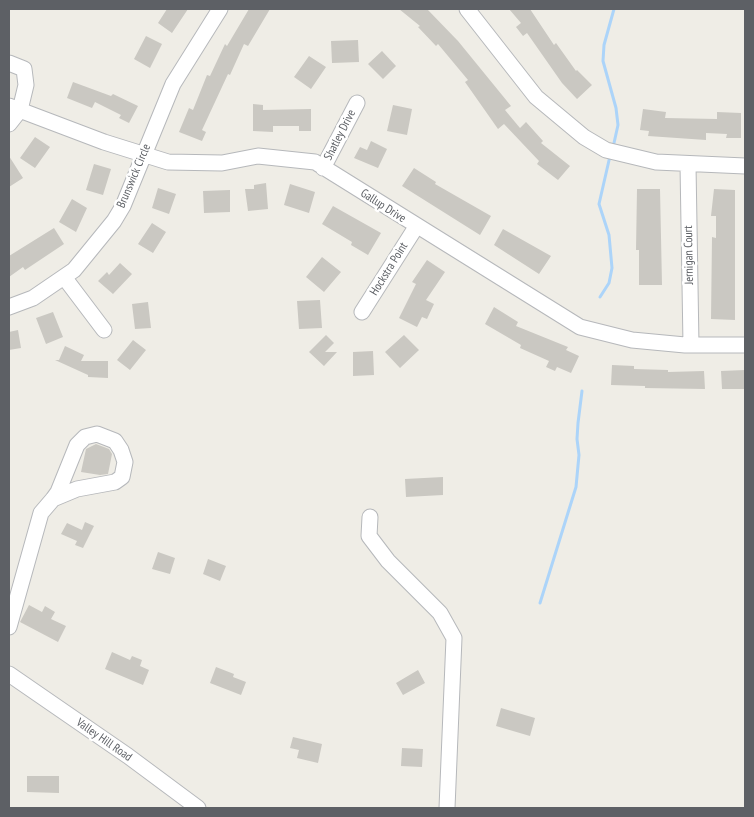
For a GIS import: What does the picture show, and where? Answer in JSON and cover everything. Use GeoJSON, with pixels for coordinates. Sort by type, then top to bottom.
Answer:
{"type":"FeatureCollection","features":[{"type":"Feature","properties":{"kind":"street","name":"Brunswick Circle"},"geometry":{"type":"LineString","coordinates":[[9,307],[33,298],[74,270],[114,221],[123,206],[173,84],[220,9]]}},
{"type":"Feature","properties":{"kind":"street"},"geometry":{"type":"LineString","coordinates":[[467,9],[536,97],[578,133],[606,150],[656,162],[688,165],[745,166]]}},
{"type":"Feature","properties":{"kind":"street"},"geometry":{"type":"LineString","coordinates":[[9,63],[24,69],[26,85],[14,108],[9,124]]}},
{"type":"Feature","properties":{"kind":"street","name":"Shatley Drive"},"geometry":{"type":"LineString","coordinates":[[323,168],[357,103]]}},
{"type":"Feature","properties":{"kind":"street","name":"Gallup Drive"},"geometry":{"type":"LineString","coordinates":[[14,108],[143,155],[168,162],[222,163],[258,156],[315,162],[416,227],[580,327],[632,340],[691,345],[745,345]]}},
{"type":"Feature","properties":{"kind":"street","name":"Jernigan Court"},"geometry":{"type":"LineString","coordinates":[[688,165],[691,345]]}},
{"type":"Feature","properties":{"kind":"street","name":"Hockstra Point"},"geometry":{"type":"LineString","coordinates":[[362,312],[416,227]]}},
{"type":"Feature","properties":{"kind":"street"},"geometry":{"type":"LineString","coordinates":[[64,277],[104,330]]}},
{"type":"Feature","properties":{"kind":"street"},"geometry":{"type":"LineString","coordinates":[[9,626],[41,513],[58,492],[77,445],[85,437],[97,434],[115,442],[121,450],[125,462],[122,478],[115,482],[77,489],[53,499]]}},
{"type":"Feature","properties":{"kind":"street"},"geometry":{"type":"LineString","coordinates":[[370,517],[369,536],[388,561],[440,613],[454,638],[447,808]]}},
{"type":"Feature","properties":{"kind":"street","name":"Valley Hill Road"},"geometry":{"type":"LineString","coordinates":[[9,674],[128,756],[198,808]]}},
{"type":"Feature","properties":{"kind":"building"},"geometry":{"type":"Polygon","coordinates":[[[167,9],[188,9],[172,33],[158,23],[167,9]]]}},
{"type":"Feature","properties":{"kind":"building"},"geometry":{"type":"Polygon","coordinates":[[[249,9],[270,9],[248,46],[244,44],[230,75],[228,74],[202,130],[206,132],[202,141],[179,132],[189,108],[193,110],[207,75],[210,76],[225,44],[227,46],[249,9]]]}},
{"type":"Feature","properties":{"kind":"building"},"geometry":{"type":"Polygon","coordinates":[[[399,9],[427,9],[458,41],[511,106],[505,110],[520,128],[526,122],[543,141],[541,143],[570,166],[558,180],[537,164],[539,161],[504,124],[498,129],[465,82],[468,80],[438,44],[436,46],[418,27],[420,26],[399,9]]]}},
{"type":"Feature","properties":{"kind":"building"},"geometry":{"type":"Polygon","coordinates":[[[509,9],[530,9],[554,45],[556,43],[576,71],[592,85],[577,99],[562,83],[527,33],[523,36],[516,27],[521,23],[509,9]]]}},
{"type":"Feature","properties":{"kind":"building"},"geometry":{"type":"Polygon","coordinates":[[[146,36],[162,44],[150,68],[134,59],[146,36]]]}},
{"type":"Feature","properties":{"kind":"building"},"geometry":{"type":"Polygon","coordinates":[[[358,40],[359,62],[332,63],[331,41],[358,40]]]}},
{"type":"Feature","properties":{"kind":"building"},"geometry":{"type":"Polygon","coordinates":[[[382,51],[396,66],[383,79],[368,64],[382,51]]]}},
{"type":"Feature","properties":{"kind":"building"},"geometry":{"type":"Polygon","coordinates":[[[309,56],[326,67],[311,89],[294,77],[309,56]]]}},
{"type":"Feature","properties":{"kind":"building"},"geometry":{"type":"Polygon","coordinates":[[[73,82],[111,96],[113,94],[138,106],[129,123],[119,118],[121,115],[95,102],[92,108],[67,98],[73,82]]]}},
{"type":"Feature","properties":{"kind":"building"},"geometry":{"type":"Polygon","coordinates":[[[253,104],[263,105],[263,110],[311,109],[311,131],[299,131],[299,126],[273,126],[273,132],[253,131],[253,104]]]}},
{"type":"Feature","properties":{"kind":"building"},"geometry":{"type":"Polygon","coordinates":[[[393,105],[412,109],[407,135],[387,131],[393,105]]]}},
{"type":"Feature","properties":{"kind":"building"},"geometry":{"type":"Polygon","coordinates":[[[643,109],[666,112],[665,118],[717,119],[717,112],[741,113],[741,138],[726,138],[727,134],[706,133],[706,140],[648,136],[649,131],[640,130],[643,109]]]}},
{"type":"Feature","properties":{"kind":"building"},"geometry":{"type":"Polygon","coordinates":[[[35,137],[50,147],[35,168],[20,158],[35,137]]]}},
{"type":"Feature","properties":{"kind":"building"},"geometry":{"type":"Polygon","coordinates":[[[371,141],[387,149],[378,168],[354,158],[360,147],[367,150],[371,141]]]}},
{"type":"Feature","properties":{"kind":"building"},"geometry":{"type":"Polygon","coordinates":[[[9,156],[23,178],[9,187],[9,156]]]}},
{"type":"Feature","properties":{"kind":"building"},"geometry":{"type":"Polygon","coordinates":[[[94,164],[111,169],[103,195],[86,190],[94,164]]]}},
{"type":"Feature","properties":{"kind":"building"},"geometry":{"type":"Polygon","coordinates":[[[414,168],[436,182],[435,184],[491,216],[480,235],[402,186],[414,168]]]}},
{"type":"Feature","properties":{"kind":"building"},"geometry":{"type":"Polygon","coordinates":[[[266,183],[268,209],[248,211],[245,189],[254,189],[254,185],[266,183]]]}},
{"type":"Feature","properties":{"kind":"building"},"geometry":{"type":"Polygon","coordinates":[[[290,184],[315,192],[309,213],[284,205],[290,184]]]}},
{"type":"Feature","properties":{"kind":"building"},"geometry":{"type":"Polygon","coordinates":[[[158,188],[176,194],[169,214],[152,208],[158,188]]]}},
{"type":"Feature","properties":{"kind":"building"},"geometry":{"type":"Polygon","coordinates":[[[637,189],[660,189],[662,285],[639,285],[639,250],[636,250],[637,189]]]}},
{"type":"Feature","properties":{"kind":"building"},"geometry":{"type":"Polygon","coordinates":[[[714,189],[735,190],[735,320],[711,319],[712,237],[716,238],[716,216],[711,216],[714,189]]]}},
{"type":"Feature","properties":{"kind":"building"},"geometry":{"type":"Polygon","coordinates":[[[230,190],[230,212],[204,213],[203,191],[230,190]]]}},
{"type":"Feature","properties":{"kind":"building"},"geometry":{"type":"Polygon","coordinates":[[[72,199],[87,208],[76,232],[59,222],[72,199]]]}},
{"type":"Feature","properties":{"kind":"building"},"geometry":{"type":"Polygon","coordinates":[[[333,206],[381,233],[368,255],[351,245],[352,242],[322,224],[333,206]]]}},
{"type":"Feature","properties":{"kind":"building"},"geometry":{"type":"Polygon","coordinates":[[[152,223],[166,232],[153,253],[138,244],[152,223]]]}},
{"type":"Feature","properties":{"kind":"building"},"geometry":{"type":"Polygon","coordinates":[[[54,228],[64,244],[25,270],[23,267],[9,277],[9,256],[54,228]]]}},
{"type":"Feature","properties":{"kind":"building"},"geometry":{"type":"Polygon","coordinates":[[[503,229],[551,256],[539,274],[494,245],[503,229]]]}},
{"type":"Feature","properties":{"kind":"building"},"geometry":{"type":"Polygon","coordinates":[[[322,257],[341,272],[324,292],[306,277],[322,257]]]}},
{"type":"Feature","properties":{"kind":"building"},"geometry":{"type":"Polygon","coordinates":[[[427,260],[445,272],[426,300],[434,304],[427,319],[422,317],[417,327],[399,318],[416,284],[412,282],[427,260]]]}},
{"type":"Feature","properties":{"kind":"building"},"geometry":{"type":"Polygon","coordinates":[[[120,263],[132,274],[113,294],[98,281],[107,272],[109,275],[120,263]]]}},
{"type":"Feature","properties":{"kind":"building"},"geometry":{"type":"Polygon","coordinates":[[[320,300],[322,328],[299,329],[297,301],[320,300]]]}},
{"type":"Feature","properties":{"kind":"building"},"geometry":{"type":"Polygon","coordinates":[[[148,302],[151,328],[135,329],[132,304],[148,302]]]}},
{"type":"Feature","properties":{"kind":"building"},"geometry":{"type":"Polygon","coordinates":[[[494,307],[518,322],[516,326],[568,347],[566,350],[579,356],[571,373],[557,367],[555,371],[546,367],[549,361],[520,348],[521,345],[485,324],[494,307]]]}},
{"type":"Feature","properties":{"kind":"building"},"geometry":{"type":"Polygon","coordinates":[[[53,312],[63,337],[46,344],[36,318],[53,312]]]}},
{"type":"Feature","properties":{"kind":"building"},"geometry":{"type":"Polygon","coordinates":[[[18,330],[21,348],[9,350],[9,332],[18,330]]]}},
{"type":"Feature","properties":{"kind":"building"},"geometry":{"type":"Polygon","coordinates":[[[326,335],[334,343],[325,352],[337,352],[324,366],[309,352],[326,335]]]}},
{"type":"Feature","properties":{"kind":"building"},"geometry":{"type":"Polygon","coordinates":[[[404,335],[419,350],[400,368],[385,352],[404,335]]]}},
{"type":"Feature","properties":{"kind":"building"},"geometry":{"type":"Polygon","coordinates":[[[133,340],[146,350],[130,370],[117,360],[133,340]]]}},
{"type":"Feature","properties":{"kind":"building"},"geometry":{"type":"Polygon","coordinates":[[[65,346],[84,355],[81,361],[108,361],[108,378],[88,377],[88,375],[55,360],[59,360],[65,346]]]}},
{"type":"Feature","properties":{"kind":"building"},"geometry":{"type":"Polygon","coordinates":[[[373,351],[374,375],[353,376],[353,352],[373,351]]]}},
{"type":"Feature","properties":{"kind":"building"},"geometry":{"type":"Polygon","coordinates":[[[612,365],[634,366],[634,369],[668,370],[668,372],[704,371],[705,389],[645,388],[645,386],[611,385],[612,365]]]}},
{"type":"Feature","properties":{"kind":"building"},"geometry":{"type":"Polygon","coordinates":[[[745,370],[745,389],[722,389],[721,371],[745,370]]]}},
{"type":"Feature","properties":{"kind":"building"},"geometry":{"type":"Polygon","coordinates":[[[96,444],[109,449],[112,454],[108,474],[100,475],[81,472],[86,449],[96,444]]]}},
{"type":"Feature","properties":{"kind":"building"},"geometry":{"type":"Polygon","coordinates":[[[443,477],[443,495],[406,497],[405,479],[443,477]]]}},
{"type":"Feature","properties":{"kind":"building"},"geometry":{"type":"Polygon","coordinates":[[[85,522],[94,526],[83,548],[75,545],[77,541],[61,534],[67,523],[82,530],[85,522]]]}},
{"type":"Feature","properties":{"kind":"building"},"geometry":{"type":"Polygon","coordinates":[[[158,552],[175,558],[170,574],[152,569],[158,552]]]}},
{"type":"Feature","properties":{"kind":"building"},"geometry":{"type":"Polygon","coordinates":[[[208,559],[226,566],[220,581],[203,574],[208,559]]]}},
{"type":"Feature","properties":{"kind":"building"},"geometry":{"type":"Polygon","coordinates":[[[29,605],[42,612],[45,606],[55,612],[51,619],[66,626],[58,642],[20,622],[29,605]]]}},
{"type":"Feature","properties":{"kind":"building"},"geometry":{"type":"Polygon","coordinates":[[[112,652],[130,660],[132,656],[142,660],[140,666],[149,670],[143,685],[105,669],[112,652]]]}},
{"type":"Feature","properties":{"kind":"building"},"geometry":{"type":"Polygon","coordinates":[[[216,667],[234,674],[233,677],[246,682],[241,695],[210,683],[216,667]]]}},
{"type":"Feature","properties":{"kind":"building"},"geometry":{"type":"Polygon","coordinates":[[[418,670],[425,683],[403,695],[396,683],[418,670]]]}},
{"type":"Feature","properties":{"kind":"building"},"geometry":{"type":"Polygon","coordinates":[[[501,708],[535,718],[530,736],[496,726],[501,708]]]}},
{"type":"Feature","properties":{"kind":"building"},"geometry":{"type":"Polygon","coordinates":[[[293,737],[322,744],[318,763],[297,758],[299,750],[290,748],[293,737]]]}},
{"type":"Feature","properties":{"kind":"building"},"geometry":{"type":"Polygon","coordinates":[[[402,748],[423,749],[422,767],[401,766],[402,748]]]}},
{"type":"Feature","properties":{"kind":"building"},"geometry":{"type":"Polygon","coordinates":[[[27,776],[59,776],[59,793],[27,792],[27,776]]]}},
{"type":"Feature","properties":{"kind":"waterway"},"geometry":{"type":"LineString","coordinates":[[614,9],[604,45],[603,61],[616,108],[618,125],[614,143]]}},
{"type":"Feature","properties":{"kind":"waterway"},"geometry":{"type":"LineString","coordinates":[[600,297],[609,283],[612,268],[609,235],[599,204],[610,156]]}},
{"type":"Feature","properties":{"kind":"waterway"},"geometry":{"type":"LineString","coordinates":[[540,603],[576,487],[579,455],[577,439],[582,391]]}}]}
